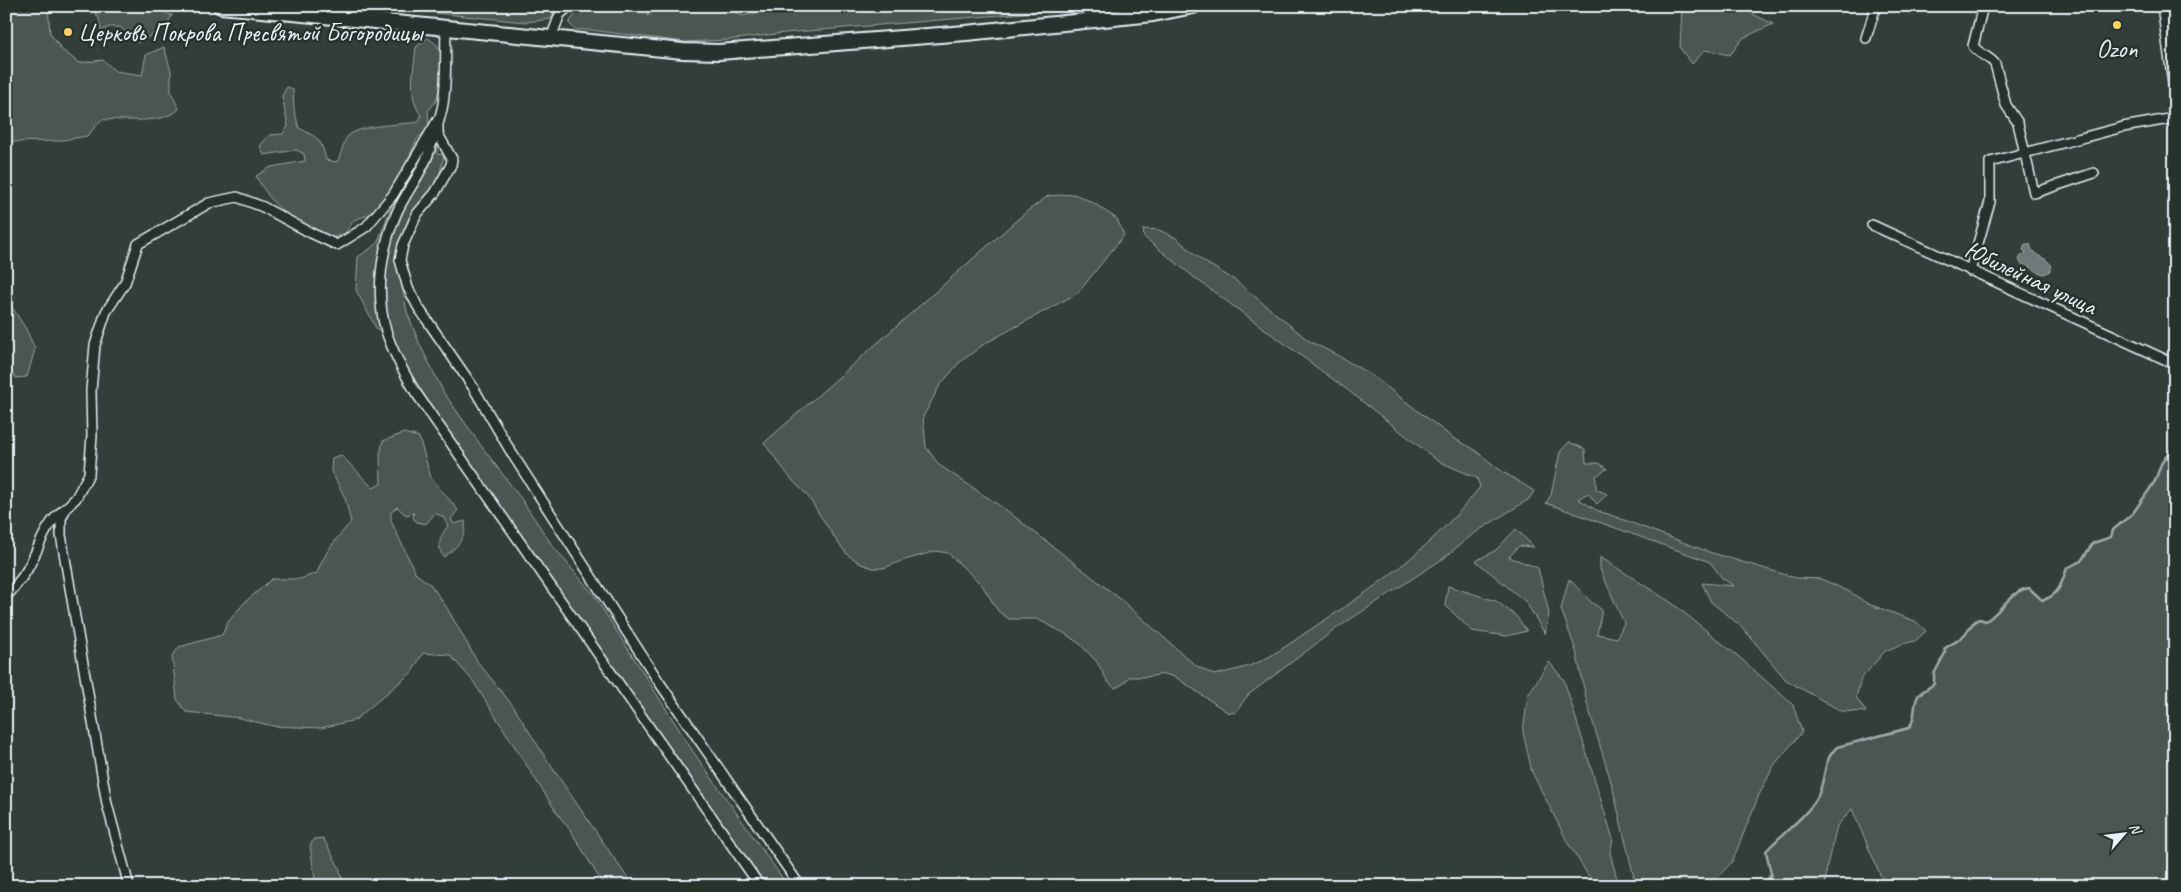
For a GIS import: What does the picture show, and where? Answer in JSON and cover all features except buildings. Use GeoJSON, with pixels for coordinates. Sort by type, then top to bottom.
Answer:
{"type":"FeatureCollection","features":[{"type":"Feature","properties":{"kind":"main road"},"geometry":{"type":"LineString","coordinates":[[229,7],[683,51],[719,52],[984,31],[1153,14],[1192,6]]}},
{"type":"Feature","properties":{"kind":"street"},"geometry":{"type":"LineString","coordinates":[[551,38],[560,14],[570,6]]}},
{"type":"Feature","properties":{"kind":"street"},"geometry":{"type":"LineString","coordinates":[[1866,38],[1876,6]]}},
{"type":"Feature","properties":{"kind":"street"},"geometry":{"type":"LineString","coordinates":[[1983,6],[1974,46],[1980,54],[1991,59],[1995,64],[2006,106],[2018,124],[2034,193],[2094,173]]}},
{"type":"Feature","properties":{"kind":"street"},"geometry":{"type":"LineString","coordinates":[[2162,6],[2175,97]]}},
{"type":"Feature","properties":{"kind":"street"},"geometry":{"type":"LineString","coordinates":[[446,28],[443,104],[418,178],[398,211],[387,239],[381,268],[380,300],[386,330],[398,362],[416,393],[760,886]]}},
{"type":"Feature","properties":{"kind":"street"},"geometry":{"type":"LineString","coordinates":[[1970,271],[1990,202],[1990,162],[2123,127],[2175,118]]}},
{"type":"Feature","properties":{"kind":"street"},"geometry":{"type":"LineString","coordinates":[[6,597],[29,567],[48,525],[55,516],[76,498],[89,474],[92,436],[91,391],[95,345],[106,312],[124,283],[138,244],[209,203],[237,197],[337,245],[366,227],[393,195],[438,121]]}},
{"type":"Feature","properties":{"kind":"street"},"geometry":{"type":"LineString","coordinates":[[438,121],[438,134],[452,159],[451,165],[435,193],[417,214],[403,246],[400,260],[408,288],[418,307],[473,387],[511,452],[659,682],[800,886]]}},
{"type":"Feature","properties":{"kind":"street","name":"Юбилейная улица"},"geometry":{"type":"LineString","coordinates":[[1872,225],[2175,364]]}},
{"type":"Feature","properties":{"kind":"street"},"geometry":{"type":"LineString","coordinates":[[66,508],[61,519],[61,535],[107,804],[128,886]]}},
{"type":"Feature","properties":{"kind":"shaded area"},"geometry":{"type":"Polygon","coordinates":[[[6,6],[48,6],[50,33],[61,49],[79,63],[103,60],[115,71],[142,75],[146,55],[164,47],[171,71],[171,92],[179,109],[162,118],[101,120],[87,136],[57,141],[6,142],[6,6]]]}},
{"type":"Feature","properties":{"kind":"shaded area"},"geometry":{"type":"Polygon","coordinates":[[[98,6],[158,11],[172,15],[166,27],[138,43],[120,27],[109,27],[101,31],[99,18],[93,10],[98,6]]]}},
{"type":"Feature","properties":{"kind":"shaded area"},"geometry":{"type":"Polygon","coordinates":[[[366,6],[553,6],[556,8],[551,19],[525,22],[366,6]]]}},
{"type":"Feature","properties":{"kind":"shaded area"},"geometry":{"type":"Polygon","coordinates":[[[665,6],[725,6],[742,16],[755,13],[765,6],[1109,6],[784,33],[728,40],[685,42],[590,30],[575,30],[569,23],[575,14],[586,9],[649,7],[647,16],[665,6]]]}},
{"type":"Feature","properties":{"kind":"shaded area"},"geometry":{"type":"Polygon","coordinates":[[[1682,6],[1730,6],[1747,11],[1773,24],[1743,38],[1730,55],[1705,50],[1692,64],[1680,48],[1682,6]]]}},
{"type":"Feature","properties":{"kind":"shaded area"},"geometry":{"type":"Polygon","coordinates":[[[428,38],[437,45],[442,56],[442,76],[436,101],[428,111],[429,128],[417,139],[402,174],[390,194],[373,213],[354,220],[345,233],[333,238],[298,222],[279,208],[256,176],[271,167],[305,161],[304,154],[296,150],[264,155],[260,146],[269,135],[283,134],[288,126],[282,96],[287,87],[293,89],[294,109],[299,128],[318,140],[326,160],[337,162],[347,137],[353,133],[370,127],[419,122],[421,115],[414,100],[412,82],[416,47],[428,38]]]}},
{"type":"Feature","properties":{"kind":"shaded area"},"geometry":{"type":"Polygon","coordinates":[[[437,139],[437,154],[444,155],[439,177],[410,236],[401,280],[407,312],[420,345],[444,393],[522,500],[552,545],[593,594],[694,753],[788,886],[765,886],[677,757],[488,491],[403,363],[394,341],[376,328],[356,290],[358,257],[377,244],[391,207],[428,142],[437,139]]]}},
{"type":"Feature","properties":{"kind":"shaded area"},"geometry":{"type":"Polygon","coordinates":[[[1074,194],[1092,202],[1117,219],[1124,235],[1078,293],[984,344],[959,363],[940,385],[923,417],[926,447],[939,465],[1006,510],[1119,598],[1195,665],[1214,675],[1250,666],[1277,652],[1389,576],[1445,527],[1480,487],[1477,478],[1438,461],[1349,391],[1195,278],[1144,237],[1143,229],[1159,230],[1176,238],[1203,261],[1236,281],[1309,341],[1374,377],[1453,438],[1472,448],[1500,470],[1534,491],[1529,499],[1473,534],[1444,558],[1337,628],[1248,695],[1235,713],[1227,712],[1177,678],[1165,674],[1129,677],[1123,684],[1115,688],[1108,682],[1097,662],[1080,644],[1064,633],[1037,619],[1009,619],[998,611],[982,585],[948,553],[936,551],[884,568],[873,568],[861,564],[848,555],[838,543],[807,495],[792,480],[764,443],[1026,212],[1048,196],[1074,194]]]}},
{"type":"Feature","properties":{"kind":"shaded area"},"geometry":{"type":"Polygon","coordinates":[[[2025,244],[2030,244],[2036,254],[2049,262],[2052,266],[2049,272],[2044,274],[2021,264],[2019,259],[2026,253],[2023,250],[2025,244]]]}},
{"type":"Feature","properties":{"kind":"shaded area"},"geometry":{"type":"Polygon","coordinates":[[[6,298],[26,329],[35,349],[27,377],[16,378],[6,365],[6,298]]]}},
{"type":"Feature","properties":{"kind":"shaded area"},"geometry":{"type":"Polygon","coordinates":[[[404,433],[419,437],[431,478],[458,510],[451,519],[454,524],[465,521],[463,537],[453,550],[444,557],[440,549],[440,541],[448,526],[443,517],[435,513],[426,524],[417,522],[413,518],[414,513],[406,515],[397,507],[391,512],[391,521],[416,574],[431,585],[447,608],[477,661],[513,706],[549,763],[633,886],[604,886],[571,831],[557,813],[473,681],[450,655],[423,653],[412,672],[355,720],[321,728],[273,726],[240,718],[186,712],[177,699],[172,656],[179,647],[222,635],[228,622],[245,602],[272,579],[300,579],[317,573],[327,552],[351,522],[345,498],[331,470],[332,458],[341,455],[373,488],[381,484],[380,454],[383,441],[404,433]]]}},
{"type":"Feature","properties":{"kind":"shaded area"},"geometry":{"type":"Polygon","coordinates":[[[1569,442],[1585,449],[1586,463],[1599,463],[1607,469],[1596,476],[1596,489],[1607,494],[1597,504],[1588,493],[1578,499],[1596,510],[1709,552],[1796,578],[1821,579],[1850,592],[1868,604],[1915,621],[1926,631],[1915,641],[1885,651],[1861,679],[1856,697],[1866,712],[1841,711],[1786,680],[1742,627],[1711,602],[1702,583],[1734,586],[1722,578],[1710,562],[1546,503],[1551,495],[1560,452],[1569,442]]]}},
{"type":"Feature","properties":{"kind":"shaded area"},"geometry":{"type":"Polygon","coordinates":[[[2175,443],[2175,886],[1885,886],[1852,809],[1837,826],[1827,865],[1825,886],[1764,886],[1771,874],[1766,851],[1815,801],[1821,788],[1828,760],[1837,747],[1909,727],[1913,720],[1918,696],[1934,684],[1934,674],[1945,653],[1944,649],[1960,639],[1976,621],[1979,619],[1986,621],[2011,597],[2023,590],[2029,588],[2042,600],[2056,593],[2067,568],[2081,561],[2093,543],[2111,537],[2113,530],[2133,513],[2155,481],[2161,464],[2175,443]]]}},
{"type":"Feature","properties":{"kind":"shaded area"},"geometry":{"type":"Polygon","coordinates":[[[1516,529],[1534,547],[1519,546],[1509,557],[1538,568],[1549,613],[1545,634],[1526,602],[1476,561],[1496,550],[1516,529]]]}},
{"type":"Feature","properties":{"kind":"shaded area"},"geometry":{"type":"Polygon","coordinates":[[[1600,557],[1672,603],[1739,657],[1793,705],[1802,732],[1774,765],[1759,795],[1732,862],[1709,886],[1636,886],[1612,785],[1587,703],[1576,651],[1561,609],[1569,579],[1590,601],[1602,610],[1597,634],[1617,638],[1624,623],[1600,569],[1600,557]]]}},
{"type":"Feature","properties":{"kind":"shaded area"},"geometry":{"type":"Polygon","coordinates":[[[1448,586],[1496,601],[1516,616],[1527,631],[1507,636],[1472,631],[1445,605],[1448,586]]]}},
{"type":"Feature","properties":{"kind":"shaded area"},"geometry":{"type":"Polygon","coordinates":[[[1549,662],[1564,680],[1613,839],[1610,853],[1619,886],[1595,886],[1568,843],[1532,772],[1523,732],[1528,695],[1549,662]]]}},
{"type":"Feature","properties":{"kind":"shaded area"},"geometry":{"type":"Polygon","coordinates":[[[323,838],[339,867],[344,886],[316,886],[310,846],[314,839],[323,838]]]}},
{"type":"Feature","properties":{"kind":"waterway"},"geometry":{"type":"LineString","coordinates":[[1764,886],[1771,874],[1766,851],[1815,801],[1821,788],[1828,760],[1837,747],[1909,728],[1913,720],[1918,696],[1934,684],[1934,674],[1945,653],[1944,649],[1960,639],[1976,621],[1979,619],[1986,621],[2017,593],[2029,588],[2042,600],[2056,593],[2067,568],[2081,561],[2093,543],[2111,537],[2113,530],[2133,513],[2155,481],[2161,464],[2175,443]]}},
{"type":"Feature","properties":{"kind":"place","name":"Ozon"},"geometry":{"type":"Point","coordinates":[2117,25]}},
{"type":"Feature","properties":{"kind":"place","name":"Церковь Покрова Пресвятой Богородицы"},"geometry":{"type":"Point","coordinates":[68,32]}}]}
